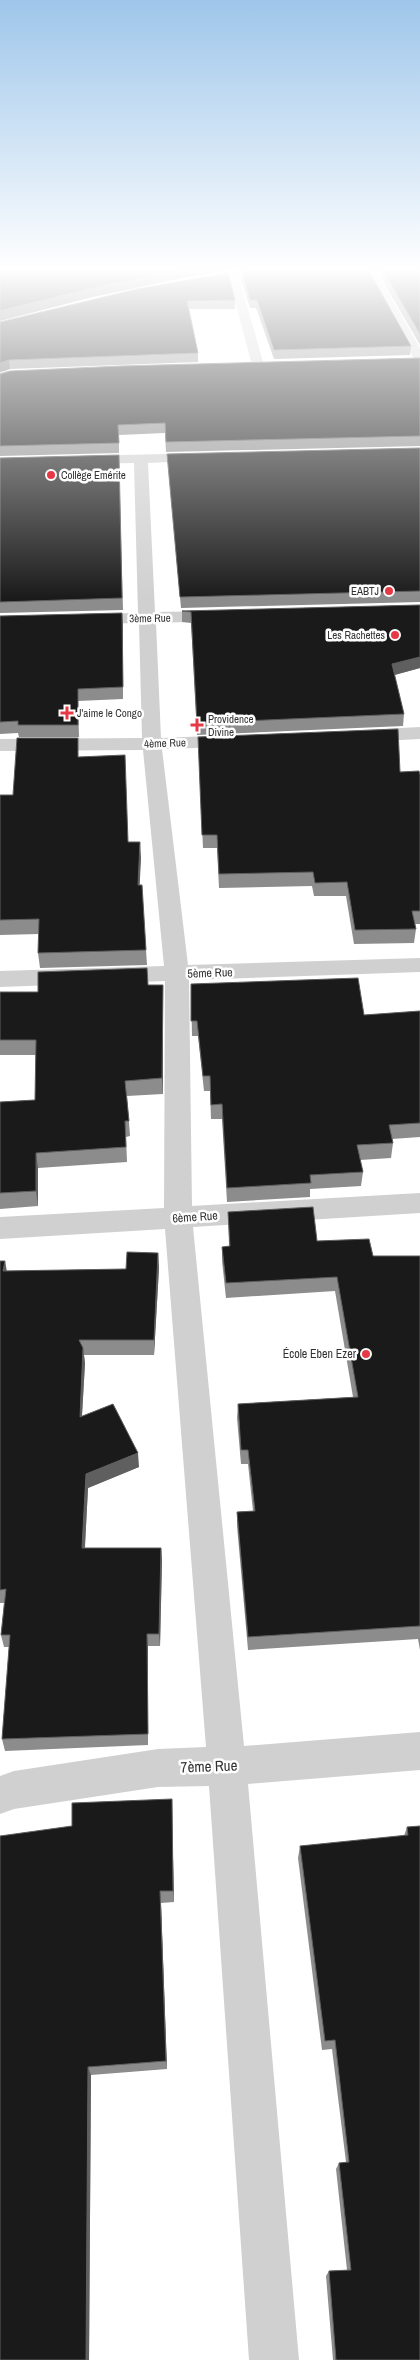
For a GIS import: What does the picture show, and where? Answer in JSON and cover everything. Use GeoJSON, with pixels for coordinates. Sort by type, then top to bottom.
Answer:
{"type":"FeatureCollection","features":[{"type":"Feature","properties":{"kind":"street"},"geometry":{"type":"LineString","coordinates":[[66,461],[220,457]]}},
{"type":"Feature","properties":{"kind":"street"},"geometry":{"type":"LineString","coordinates":[[141,459],[152,744],[177,974],[178,1219],[227,1766],[274,2360]]}},
{"type":"Feature","properties":{"kind":"street","name":"3ème Rue"},"geometry":{"type":"LineString","coordinates":[[69,619],[236,615]]}},
{"type":"Feature","properties":{"kind":"street"},"geometry":{"type":"LineString","coordinates":[[341,736],[420,733]]}},
{"type":"Feature","properties":{"kind":"street","name":"4ème Rue"},"geometry":{"type":"LineString","coordinates":[[0,745],[152,744],[251,740]]}},
{"type":"Feature","properties":{"kind":"street","name":"5ème Rue"},"geometry":{"type":"LineString","coordinates":[[0,979],[420,965]]}},
{"type":"Feature","properties":{"kind":"street","name":"6ème Rue"},"geometry":{"type":"LineString","coordinates":[[0,1228],[178,1219],[420,1203]]}},
{"type":"Feature","properties":{"kind":"street","name":"7ème Rue"},"geometry":{"type":"LineString","coordinates":[[0,1795],[14,1790],[158,1768],[227,1766],[420,1751]]}},
{"type":"Feature","properties":{"kind":"building"},"geometry":{"type":"Polygon","coordinates":[[[0,379],[420,379],[420,436],[166,442],[165,423],[118,425],[119,443],[0,446],[0,379]]]}},
{"type":"Feature","properties":{"kind":"building"},"geometry":{"type":"Polygon","coordinates":[[[420,448],[420,591],[180,597],[167,454],[420,448]]]}},
{"type":"Feature","properties":{"kind":"building"},"geometry":{"type":"Polygon","coordinates":[[[119,455],[122,598],[0,602],[0,458],[119,455]]]}},
{"type":"Feature","properties":{"kind":"building"},"geometry":{"type":"Polygon","coordinates":[[[420,605],[420,657],[392,664],[404,714],[197,723],[191,612],[182,611],[420,605]]]}},
{"type":"Feature","properties":{"kind":"building"},"geometry":{"type":"Polygon","coordinates":[[[122,613],[123,687],[78,689],[78,725],[18,725],[18,721],[0,722],[0,616],[122,613]]]}},
{"type":"Feature","properties":{"kind":"building"},"geometry":{"type":"Polygon","coordinates":[[[398,729],[400,772],[419,771],[420,775],[420,911],[412,911],[416,929],[355,930],[347,882],[315,883],[313,872],[219,874],[217,835],[202,835],[198,737],[398,729]]]}},
{"type":"Feature","properties":{"kind":"building"},"geometry":{"type":"Polygon","coordinates":[[[17,738],[78,738],[78,757],[125,755],[128,842],[140,842],[138,885],[142,885],[146,950],[38,953],[39,919],[0,920],[0,795],[13,795],[17,738]]]}},
{"type":"Feature","properties":{"kind":"building"},"geometry":{"type":"Polygon","coordinates":[[[147,968],[148,985],[163,985],[162,1078],[125,1081],[129,1121],[125,1121],[126,1147],[36,1153],[36,1191],[0,1193],[0,1102],[35,1100],[36,1040],[0,1040],[0,992],[38,992],[38,972],[147,968]]]}},
{"type":"Feature","properties":{"kind":"building"},"geometry":{"type":"Polygon","coordinates":[[[358,978],[364,1015],[420,1011],[420,1123],[389,1125],[393,1143],[357,1145],[363,1172],[310,1175],[311,1183],[227,1188],[222,1104],[211,1105],[210,1076],[203,1076],[197,1021],[191,1021],[191,984],[358,978]]]}},
{"type":"Feature","properties":{"kind":"building"},"geometry":{"type":"Polygon","coordinates":[[[313,1207],[317,1241],[369,1239],[373,1256],[420,1256],[420,1626],[248,1637],[237,1512],[255,1511],[248,1450],[241,1450],[238,1404],[358,1397],[337,1277],[226,1283],[222,1247],[230,1246],[228,1212],[313,1207]]]}},
{"type":"Feature","properties":{"kind":"building"},"geometry":{"type":"Polygon","coordinates":[[[127,1252],[158,1253],[154,1340],[79,1340],[83,1348],[80,1417],[113,1404],[138,1453],[86,1474],[82,1548],[161,1548],[159,1634],[147,1634],[148,1734],[2,1739],[10,1635],[1,1635],[6,1589],[0,1590],[0,1261],[5,1261],[3,1271],[126,1269],[127,1252]]]}},
{"type":"Feature","properties":{"kind":"building"},"geometry":{"type":"Polygon","coordinates":[[[172,1799],[173,1891],[160,1891],[166,2061],[88,2067],[86,2360],[0,2360],[0,1836],[72,1826],[72,1803],[172,1799]]]}},
{"type":"Feature","properties":{"kind":"building"},"geometry":{"type":"Polygon","coordinates":[[[420,1826],[420,2360],[336,2360],[329,2271],[351,2270],[339,2163],[349,2162],[335,2040],[325,2041],[300,1846],[408,1835],[407,1827],[420,1826]]]}},
{"type":"Feature","properties":{"kind":"place","name":"Collège Emérite"},"geometry":{"type":"Point","coordinates":[51,475]}},
{"type":"Feature","properties":{"kind":"place","name":"EABTJ"},"geometry":{"type":"Point","coordinates":[389,591]}},
{"type":"Feature","properties":{"kind":"place","name":"Les Rachettes"},"geometry":{"type":"Point","coordinates":[395,635]}},
{"type":"Feature","properties":{"kind":"place","name":"J'aime le Congo"},"geometry":{"type":"Point","coordinates":[67,713]}},
{"type":"Feature","properties":{"kind":"place","name":"Providence Divine"},"geometry":{"type":"Point","coordinates":[197,725]}},
{"type":"Feature","properties":{"kind":"place","name":"École Eben Ezer"},"geometry":{"type":"Point","coordinates":[366,1354]}}]}
